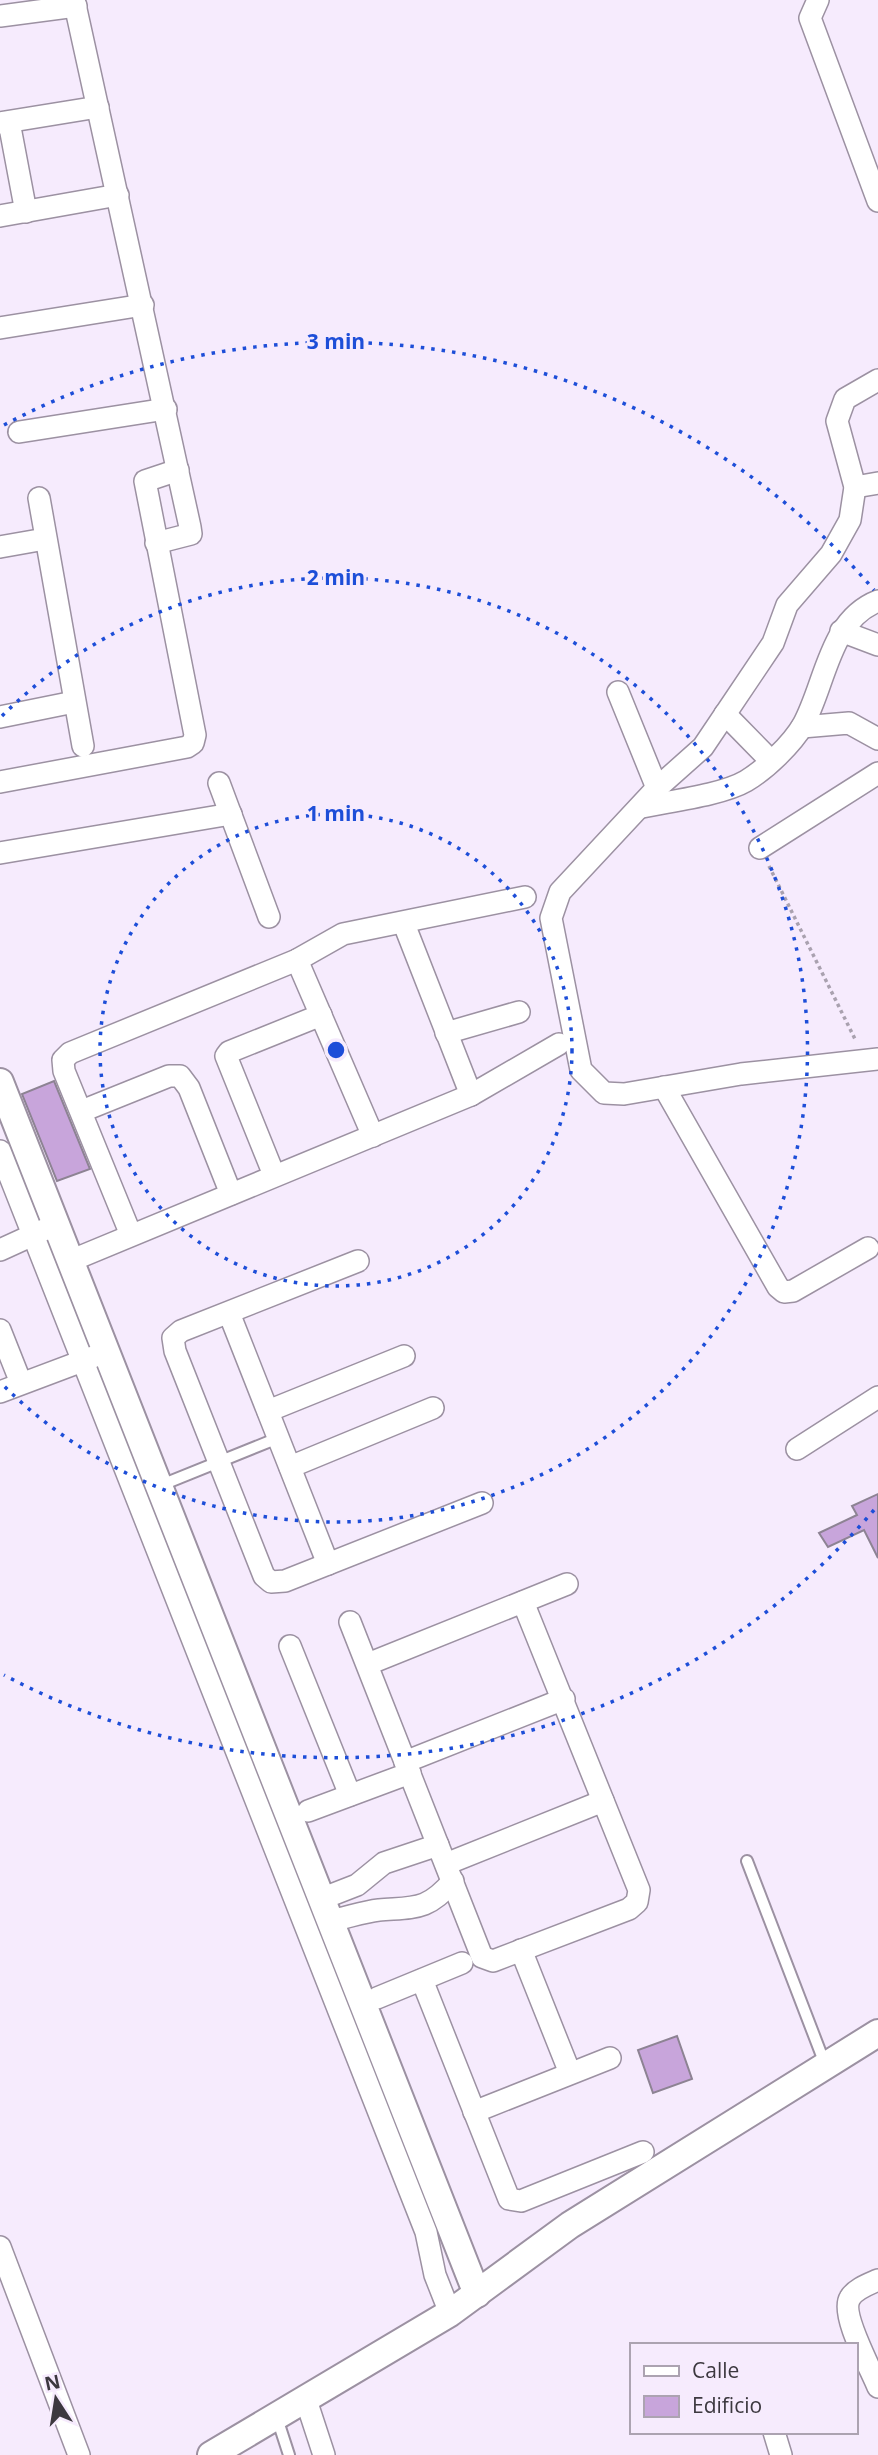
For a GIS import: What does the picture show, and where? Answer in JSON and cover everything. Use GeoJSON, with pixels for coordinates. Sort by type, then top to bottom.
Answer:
{"type":"FeatureCollection","features":[{"type":"Feature","properties":{"kind":"street"},"geometry":{"type":"LineString","coordinates":[[818,0],[810,18],[878,201]]}},
{"type":"Feature","properties":{"kind":"street"},"geometry":{"type":"LineString","coordinates":[[0,16],[75,3],[166,409],[191,534],[156,543]]}},
{"type":"Feature","properties":{"kind":"street"},"geometry":{"type":"LineString","coordinates":[[26,212],[4,123],[98,107]]}},
{"type":"Feature","properties":{"kind":"street"},"geometry":{"type":"LineString","coordinates":[[0,216],[118,195]]}},
{"type":"Feature","properties":{"kind":"street"},"geometry":{"type":"LineString","coordinates":[[0,328],[143,305]]}},
{"type":"Feature","properties":{"kind":"street"},"geometry":{"type":"LineString","coordinates":[[872,1060],[741,1074],[624,1094],[604,1093],[582,1070],[551,918],[559,892],[642,807],[657,788],[703,747],[773,643],[787,605],[831,554],[850,520],[855,487],[837,421],[845,399],[878,380]]}},
{"type":"Feature","properties":{"kind":"street"},"geometry":{"type":"LineString","coordinates":[[19,432],[166,409]]}},
{"type":"Feature","properties":{"kind":"street"},"geometry":{"type":"LineString","coordinates":[[0,782],[187,747],[193,743],[195,735],[145,481],[178,470]]}},
{"type":"Feature","properties":{"kind":"street"},"geometry":{"type":"LineString","coordinates":[[855,487],[878,482]]}},
{"type":"Feature","properties":{"kind":"street"},"geometry":{"type":"LineString","coordinates":[[39,498],[83,746]]}},
{"type":"Feature","properties":{"kind":"street"},"geometry":{"type":"LineString","coordinates":[[0,547],[46,539]]}},
{"type":"Feature","properties":{"kind":"street"},"geometry":{"type":"LineString","coordinates":[[642,807],[694,797],[745,782],[771,761],[802,727],[841,631],[856,611],[878,601]]}},
{"type":"Feature","properties":{"kind":"street"},"geometry":{"type":"LineString","coordinates":[[841,631],[878,645]]}},
{"type":"Feature","properties":{"kind":"street"},"geometry":{"type":"LineString","coordinates":[[618,692],[657,788]]}},
{"type":"Feature","properties":{"kind":"street"},"geometry":{"type":"LineString","coordinates":[[0,717],[74,702]]}},
{"type":"Feature","properties":{"kind":"street"},"geometry":{"type":"LineString","coordinates":[[725,714],[771,761]]}},
{"type":"Feature","properties":{"kind":"street"},"geometry":{"type":"LineString","coordinates":[[802,727],[849,723],[878,739]]}},
{"type":"Feature","properties":{"kind":"street"},"geometry":{"type":"LineString","coordinates":[[761,848],[878,773]]}},
{"type":"Feature","properties":{"kind":"street"},"geometry":{"type":"LineString","coordinates":[[219,783],[270,917]]}},
{"type":"Feature","properties":{"kind":"street"},"geometry":{"type":"LineString","coordinates":[[0,853],[230,814]]}},
{"type":"Feature","properties":{"kind":"street"},"geometry":{"type":"LineString","coordinates":[[131,1235],[64,1071],[63,1060],[71,1053],[297,960],[343,934],[404,924],[525,897]]}},
{"type":"Feature","properties":{"kind":"street"},"geometry":{"type":"LineString","coordinates":[[404,924],[471,1094]]}},
{"type":"Feature","properties":{"kind":"street"},"geometry":{"type":"LineString","coordinates":[[297,960],[373,1136]]}},
{"type":"Feature","properties":{"kind":"street"},"geometry":{"type":"LineString","coordinates":[[446,1033],[519,1012]]}},
{"type":"Feature","properties":{"kind":"street"},"geometry":{"type":"LineString","coordinates":[[274,1175],[226,1056],[229,1052],[321,1015]]}},
{"type":"Feature","properties":{"kind":"street"},"geometry":{"type":"LineString","coordinates":[[70,1261],[471,1094],[559,1044]]}},
{"type":"Feature","properties":{"kind":"street"},"geometry":{"type":"LineString","coordinates":[[82,1111],[169,1076],[180,1076],[189,1088],[231,1194]]}},
{"type":"Feature","properties":{"kind":"street"},"geometry":{"type":"LineString","coordinates":[[0,1082],[477,2294]]}},
{"type":"Feature","properties":{"kind":"street"},"geometry":{"type":"LineString","coordinates":[[664,1087],[778,1287],[785,1292],[793,1291],[868,1248]]}},
{"type":"Feature","properties":{"kind":"street"},"geometry":{"type":"LineString","coordinates":[[0,1151],[412,2195],[426,2232],[435,2275],[450,2313]]}},
{"type":"Feature","properties":{"kind":"street"},"geometry":{"type":"LineString","coordinates":[[0,1250],[34,1237],[56,1222]]}},
{"type":"Feature","properties":{"kind":"street"},"geometry":{"type":"LineString","coordinates":[[358,1261],[181,1331],[173,1341],[218,1462],[267,1579],[285,1581],[482,1503]]}},
{"type":"Feature","properties":{"kind":"street"},"geometry":{"type":"LineString","coordinates":[[229,1313],[328,1564]]}},
{"type":"Feature","properties":{"kind":"street"},"geometry":{"type":"LineString","coordinates":[[0,1330],[21,1383]]}},
{"type":"Feature","properties":{"kind":"street"},"geometry":{"type":"LineString","coordinates":[[0,1392],[107,1353]]}},
{"type":"Feature","properties":{"kind":"street"},"geometry":{"type":"LineString","coordinates":[[268,1410],[404,1356]]}},
{"type":"Feature","properties":{"kind":"street"},"geometry":{"type":"LineString","coordinates":[[797,1449],[878,1397]]}},
{"type":"Feature","properties":{"kind":"street"},"geometry":{"type":"LineString","coordinates":[[290,1467],[433,1408]]}},
{"type":"Feature","properties":{"kind":"street"},"geometry":{"type":"LineString","coordinates":[[368,1664],[567,1584]]}},
{"type":"Feature","properties":{"kind":"street"},"geometry":{"type":"LineString","coordinates":[[350,1622],[482,1957],[494,1961],[629,1909],[637,1902],[639,1890],[523,1602]]}},
{"type":"Feature","properties":{"kind":"street"},"geometry":{"type":"LineString","coordinates":[[290,1646],[350,1795]]}},
{"type":"Feature","properties":{"kind":"street"},"geometry":{"type":"LineString","coordinates":[[308,1811],[350,1795],[564,1699]]}},
{"type":"Feature","properties":{"kind":"street"},"geometry":{"type":"LineString","coordinates":[[325,1910],[384,1863],[446,1863],[603,1801]]}},
{"type":"Feature","properties":{"kind":"street"},"geometry":{"type":"LineString","coordinates":[[325,1910],[411,1909],[437,1898],[446,1863]]}},
{"type":"Feature","properties":{"kind":"street"},"geometry":{"type":"LineString","coordinates":[[521,1950],[570,2073]]}},
{"type":"Feature","properties":{"kind":"street"},"geometry":{"type":"LineString","coordinates":[[377,1998],[462,1963]]}},
{"type":"Feature","properties":{"kind":"street"},"geometry":{"type":"LineString","coordinates":[[422,1980],[506,2194],[512,2201],[521,2201],[643,2152]]}},
{"type":"Feature","properties":{"kind":"street"},"geometry":{"type":"LineString","coordinates":[[211,2455],[450,2313],[570,2225],[878,2033]]}},
{"type":"Feature","properties":{"kind":"street"},"geometry":{"type":"LineString","coordinates":[[474,2112],[610,2058]]}},
{"type":"Feature","properties":{"kind":"street"},"geometry":{"type":"LineString","coordinates":[[0,2247],[79,2455]]}},
{"type":"Feature","properties":{"kind":"street"},"geometry":{"type":"LineString","coordinates":[[852,2343],[849,2300],[855,2292],[878,2280]]}},
{"type":"Feature","properties":{"kind":"street"},"geometry":{"type":"LineString","coordinates":[[857,2351],[878,2387]]}},
{"type":"Feature","properties":{"kind":"street"},"geometry":{"type":"LineString","coordinates":[[306,2400],[324,2455]]}},
{"type":"Feature","properties":{"kind":"street"},"geometry":{"type":"LineString","coordinates":[[776,2434],[781,2455]]}},
{"type":"Feature","properties":{"kind":"lane"},"geometry":{"type":"LineString","coordinates":[[159,1486],[278,1438]]}},
{"type":"Feature","properties":{"kind":"lane"},"geometry":{"type":"LineString","coordinates":[[747,1861],[826,2067]]}},
{"type":"Feature","properties":{"kind":"lane"},"geometry":{"type":"LineString","coordinates":[[277,2418],[289,2455]]}},
{"type":"Feature","properties":{"kind":"path"},"geometry":{"type":"LineString","coordinates":[[761,848],[872,1060]]}},
{"type":"Feature","properties":{"kind":"building"},"geometry":{"type":"Polygon","coordinates":[[[54,1081],[90,1169],[57,1181],[22,1094],[54,1081]]]}},
{"type":"Feature","properties":{"kind":"building"},"geometry":{"type":"Polygon","coordinates":[[[878,1494],[878,1558],[864,1530],[828,1547],[819,1533],[857,1515],[852,1506],[878,1494]]]}},
{"type":"Feature","properties":{"kind":"building"},"geometry":{"type":"Polygon","coordinates":[[[677,2036],[692,2079],[653,2093],[638,2050],[677,2036]]]}}]}
